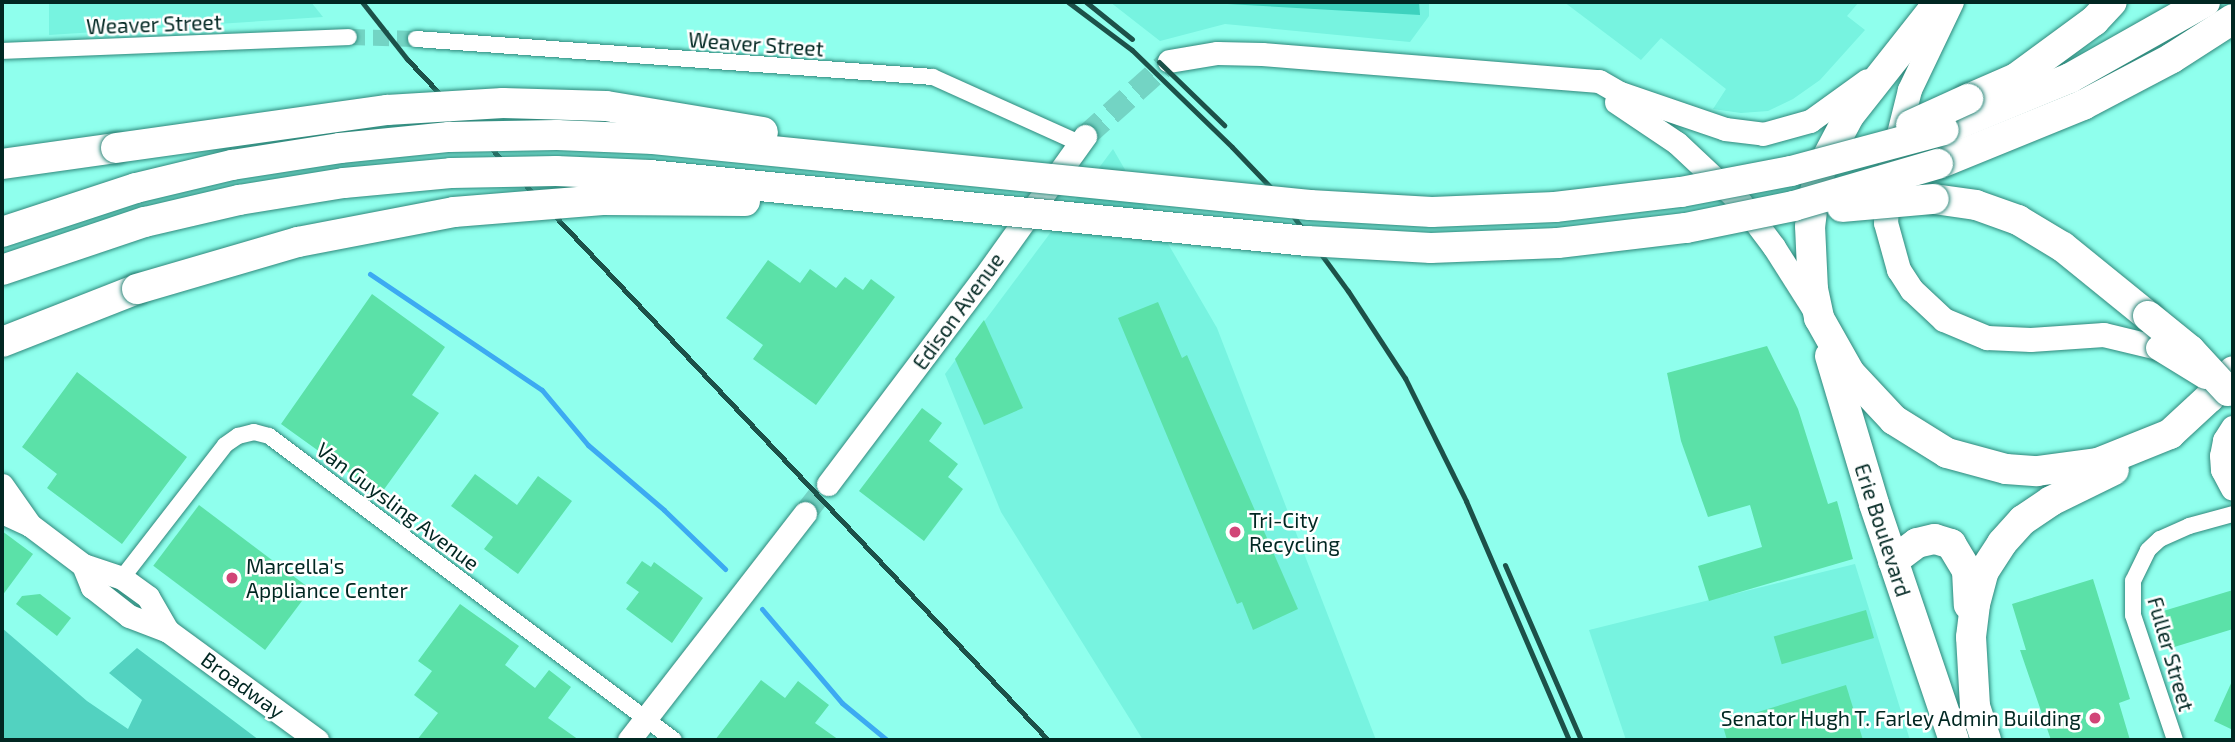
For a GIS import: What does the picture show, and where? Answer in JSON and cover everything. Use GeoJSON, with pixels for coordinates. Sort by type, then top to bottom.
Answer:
{"type":"FeatureCollection","features":[{"type":"Feature","properties":{"kind":"highway"},"geometry":{"type":"LineString","coordinates":[[1939,2],[1849,116],[1822,169],[1810,226],[1810,257],[1819,318],[1850,373],[1871,398],[1918,437],[1957,456],[2006,469],[2067,469],[2128,453],[2170,434]]}},
{"type":"Feature","properties":{"kind":"highway"},"geometry":{"type":"LineString","coordinates":[[1791,171],[1914,124],[2016,78],[2094,21],[2112,2]]}},
{"type":"Feature","properties":{"kind":"highway"},"geometry":{"type":"LineString","coordinates":[[2,232],[124,191],[232,165],[340,148],[449,137],[557,135],[653,139],[1310,205],[1432,212],[1518,210],[1618,201],[1791,171],[1944,130],[2070,78],[2156,32],[2205,2]]}},
{"type":"Feature","properties":{"kind":"highway"},"geometry":{"type":"LineString","coordinates":[[1747,216],[1841,194],[1938,164],[2083,105],[2172,58],[2233,19]]}},
{"type":"Feature","properties":{"kind":"highway"},"geometry":{"type":"LineString","coordinates":[[3,164],[416,107],[556,103],[656,112],[963,170]]}},
{"type":"Feature","properties":{"kind":"highway"},"geometry":{"type":"LineString","coordinates":[[2,270],[145,222],[226,203],[344,183],[451,173],[556,171],[650,175],[1295,240],[1431,248],[1571,242],[1747,216],[1934,199],[1976,205],[2018,220],[2063,247],[2232,386],[2210,398],[2170,434],[2125,464],[2051,501],[2023,520],[2002,543],[1984,571],[1975,604],[1971,637]]}},
{"type":"Feature","properties":{"kind":"highway"},"geometry":{"type":"LineString","coordinates":[[2,342],[137,289],[250,255],[347,231],[505,206],[638,199],[959,205]]}},
{"type":"Feature","properties":{"kind":"highway","name":"Erie Boulevard"},"geometry":{"type":"LineString","coordinates":[[1819,318],[1893,561],[1954,740]]}},
{"type":"Feature","properties":{"kind":"highway"},"geometry":{"type":"LineString","coordinates":[[1893,561],[1917,542],[1935,539],[1951,544],[1967,571],[1975,706],[1986,740]]}},
{"type":"Feature","properties":{"kind":"main road"},"geometry":{"type":"LineString","coordinates":[[1952,2],[1910,90],[1890,170],[1886,223],[1899,270],[1912,290],[1944,320],[1987,338],[2031,340],[2104,335],[2158,348],[2232,386]]}},
{"type":"Feature","properties":{"kind":"main road"},"geometry":{"type":"LineString","coordinates":[[2233,428],[2225,441],[2222,456],[2223,470],[2233,489]]}},
{"type":"Feature","properties":{"kind":"street","name":"Weaver Street"},"geometry":{"type":"LineString","coordinates":[[2,51],[349,37]]}},
{"type":"Feature","properties":{"kind":"street","name":"Weaver Street"},"geometry":{"type":"LineString","coordinates":[[416,39],[933,77],[1082,139]]}},
{"type":"Feature","properties":{"kind":"street"},"geometry":{"type":"LineString","coordinates":[[1169,61],[1217,53],[1262,54],[1480,74],[1599,80],[1620,93],[1725,130],[1745,133],[1786,130],[1832,107],[1874,74],[1905,44]]}},
{"type":"Feature","properties":{"kind":"street"},"geometry":{"type":"LineString","coordinates":[[1480,74],[1575,89],[1618,102],[1655,125],[1741,203],[1774,247],[1819,318]]}},
{"type":"Feature","properties":{"kind":"street","name":"Edison Avenue"},"geometry":{"type":"LineString","coordinates":[[828,484],[982,280],[1082,139]]}},
{"type":"Feature","properties":{"kind":"street","name":"Van Guysling Avenue"},"geometry":{"type":"LineString","coordinates":[[122,578],[225,445],[238,436],[254,432],[269,436],[674,740]]}},
{"type":"Feature","properties":{"kind":"street","name":"Broadway"},"geometry":{"type":"LineString","coordinates":[[2,485],[30,525]]}},
{"type":"Feature","properties":{"kind":"street","name":"Broadway"},"geometry":{"type":"LineString","coordinates":[[2,512],[30,525],[83,565],[122,578],[148,597],[168,631]]}},
{"type":"Feature","properties":{"kind":"street"},"geometry":{"type":"LineString","coordinates":[[629,740],[805,513]]}},
{"type":"Feature","properties":{"kind":"street","name":"Fuller Street"},"geometry":{"type":"LineString","coordinates":[[2175,740],[2147,661],[2131,597],[2139,564],[2160,539],[2189,526],[2233,514]]}},
{"type":"Feature","properties":{"kind":"street","name":"Broadway"},"geometry":{"type":"LineString","coordinates":[[83,565],[92,587],[130,616],[168,631],[317,740]]}},
{"type":"Feature","properties":{"kind":"shaded area"},"geometry":{"type":"Polygon","coordinates":[[[49,2],[311,2],[323,17],[49,35],[49,2]]]}},
{"type":"Feature","properties":{"kind":"shaded area"},"geometry":{"type":"Polygon","coordinates":[[[1110,2],[1429,2],[1429,16],[1410,42],[1225,24],[1160,41],[1110,2]]]}},
{"type":"Feature","properties":{"kind":"shaded area"},"geometry":{"type":"Polygon","coordinates":[[[1192,2],[1419,2],[1420,15],[1192,2]]]}},
{"type":"Feature","properties":{"kind":"shaded area"},"geometry":{"type":"Polygon","coordinates":[[[1564,2],[1859,2],[1847,16],[1865,30],[1820,80],[1793,99],[1768,111],[1741,113],[1713,109],[1726,89],[1661,38],[1641,60],[1564,2]]]}},
{"type":"Feature","properties":{"kind":"shaded area","name":"Tri-City Recycling"},"geometry":{"type":"Polygon","coordinates":[[[1113,149],[1217,328],[1376,740],[1143,740],[1001,512],[945,374],[1113,149]]]}},
{"type":"Feature","properties":{"kind":"shaded area"},"geometry":{"type":"Polygon","coordinates":[[[1855,564],[1910,740],[1626,740],[1589,630],[1855,564]]]}},
{"type":"Feature","properties":{"kind":"shaded area"},"geometry":{"type":"Polygon","coordinates":[[[2,628],[87,701],[128,729],[142,700],[109,673],[137,648],[259,740],[2,740],[2,628]]]}},
{"type":"Feature","properties":{"kind":"building"},"geometry":{"type":"Polygon","coordinates":[[[768,260],[800,283],[810,269],[836,288],[845,277],[863,290],[871,279],[895,297],[816,405],[753,359],[763,345],[726,318],[768,260]]]}},
{"type":"Feature","properties":{"kind":"building"},"geometry":{"type":"Polygon","coordinates":[[[372,294],[445,347],[412,395],[439,413],[380,495],[281,424],[372,294]]]}},
{"type":"Feature","properties":{"kind":"building","name":"Tri-City Recycling"},"geometry":{"type":"Polygon","coordinates":[[[1158,302],[1182,358],[1187,355],[1298,609],[1253,630],[1242,602],[1237,604],[1118,318],[1158,302]]]}},
{"type":"Feature","properties":{"kind":"building"},"geometry":{"type":"Polygon","coordinates":[[[984,320],[1023,408],[984,425],[955,359],[984,320]]]}},
{"type":"Feature","properties":{"kind":"building"},"geometry":{"type":"Polygon","coordinates":[[[1767,346],[1798,409],[1828,504],[1837,501],[1853,559],[1709,601],[1698,566],[1762,547],[1750,505],[1708,517],[1681,441],[1667,373],[1767,346]]]}},
{"type":"Feature","properties":{"kind":"building"},"geometry":{"type":"Polygon","coordinates":[[[77,372],[187,457],[122,544],[47,488],[57,474],[22,447],[77,372]]]}},
{"type":"Feature","properties":{"kind":"building"},"geometry":{"type":"Polygon","coordinates":[[[922,408],[942,423],[929,441],[958,464],[948,477],[963,489],[924,541],[859,491],[922,408]]]}},
{"type":"Feature","properties":{"kind":"building"},"geometry":{"type":"Polygon","coordinates":[[[475,474],[517,505],[538,476],[572,501],[518,574],[484,549],[493,537],[451,506],[475,474]]]}},
{"type":"Feature","properties":{"kind":"building","name":"Marcella's Appliance Center"},"geometry":{"type":"Polygon","coordinates":[[[199,505],[311,589],[265,650],[153,566],[199,505]]]}},
{"type":"Feature","properties":{"kind":"building"},"geometry":{"type":"Polygon","coordinates":[[[2,531],[33,554],[2,596],[2,531]]]}},
{"type":"Feature","properties":{"kind":"building"},"geometry":{"type":"Polygon","coordinates":[[[642,561],[651,567],[654,562],[703,598],[672,643],[626,609],[639,592],[626,583],[642,561]]]}},
{"type":"Feature","properties":{"kind":"building"},"geometry":{"type":"Polygon","coordinates":[[[2093,579],[2130,699],[2119,703],[2130,740],[2051,740],[2020,650],[2026,650],[2012,604],[2093,579]]]}},
{"type":"Feature","properties":{"kind":"building"},"geometry":{"type":"Polygon","coordinates":[[[2233,590],[2233,629],[2171,648],[2160,612],[2233,590]]]}},
{"type":"Feature","properties":{"kind":"building"},"geometry":{"type":"Polygon","coordinates":[[[40,594],[71,618],[57,636],[16,604],[22,596],[40,594]]]}},
{"type":"Feature","properties":{"kind":"building"},"geometry":{"type":"Polygon","coordinates":[[[460,604],[519,646],[505,665],[535,688],[549,670],[571,687],[548,718],[579,740],[417,740],[438,713],[414,695],[432,671],[418,661],[460,604]]]}},
{"type":"Feature","properties":{"kind":"building"},"geometry":{"type":"Polygon","coordinates":[[[1866,610],[1874,638],[1782,664],[1774,636],[1866,610]]]}},
{"type":"Feature","properties":{"kind":"building"},"geometry":{"type":"Polygon","coordinates":[[[2233,679],[2233,730],[2214,721],[2233,679]]]}},
{"type":"Feature","properties":{"kind":"building"},"geometry":{"type":"Polygon","coordinates":[[[761,680],[785,698],[798,681],[829,705],[815,723],[839,740],[715,740],[761,680]]]}},
{"type":"Feature","properties":{"kind":"building"},"geometry":{"type":"Polygon","coordinates":[[[1846,685],[1863,740],[1727,740],[1722,723],[1846,685]]]}},
{"type":"Feature","properties":{"kind":"waterway"},"geometry":{"type":"LineString","coordinates":[[370,274],[542,390],[588,445],[664,510],[725,569]]}},
{"type":"Feature","properties":{"kind":"waterway"},"geometry":{"type":"LineString","coordinates":[[762,609],[842,703],[887,740]]}},
{"type":"Feature","properties":{"kind":"tunnel"},"geometry":{"type":"LineString","coordinates":[[349,37],[416,39]]}},
{"type":"Feature","properties":{"kind":"tunnel"},"geometry":{"type":"LineString","coordinates":[[1085,136],[1169,61]]}},
{"type":"Feature","properties":{"kind":"tunnel"},"geometry":{"type":"LineString","coordinates":[[805,513],[828,484]]}},
{"type":"Feature","properties":{"kind":"railway"},"geometry":{"type":"LineString","coordinates":[[362,2],[407,59],[1048,740]]}},
{"type":"Feature","properties":{"kind":"railway"},"geometry":{"type":"LineString","coordinates":[[1068,2],[1132,50],[1232,147],[1277,194],[1348,291],[1405,378],[1466,501],[1569,740]]}},
{"type":"Feature","properties":{"kind":"railway"},"geometry":{"type":"LineString","coordinates":[[1086,2],[1132,39]]}},
{"type":"Feature","properties":{"kind":"railway"},"geometry":{"type":"LineString","coordinates":[[1159,62],[1224,125]]}},
{"type":"Feature","properties":{"kind":"railway"},"geometry":{"type":"LineString","coordinates":[[1505,565],[1581,740]]}},
{"type":"Feature","properties":{"kind":"place","name":"Tri-City Recycling"},"geometry":{"type":"Point","coordinates":[1235,532]}},
{"type":"Feature","properties":{"kind":"place","name":"Marcella's Appliance Center"},"geometry":{"type":"Point","coordinates":[232,578]}},
{"type":"Feature","properties":{"kind":"place","name":"Senator Hugh T. Farley Admin Building"},"geometry":{"type":"Point","coordinates":[2095,718]}}]}
